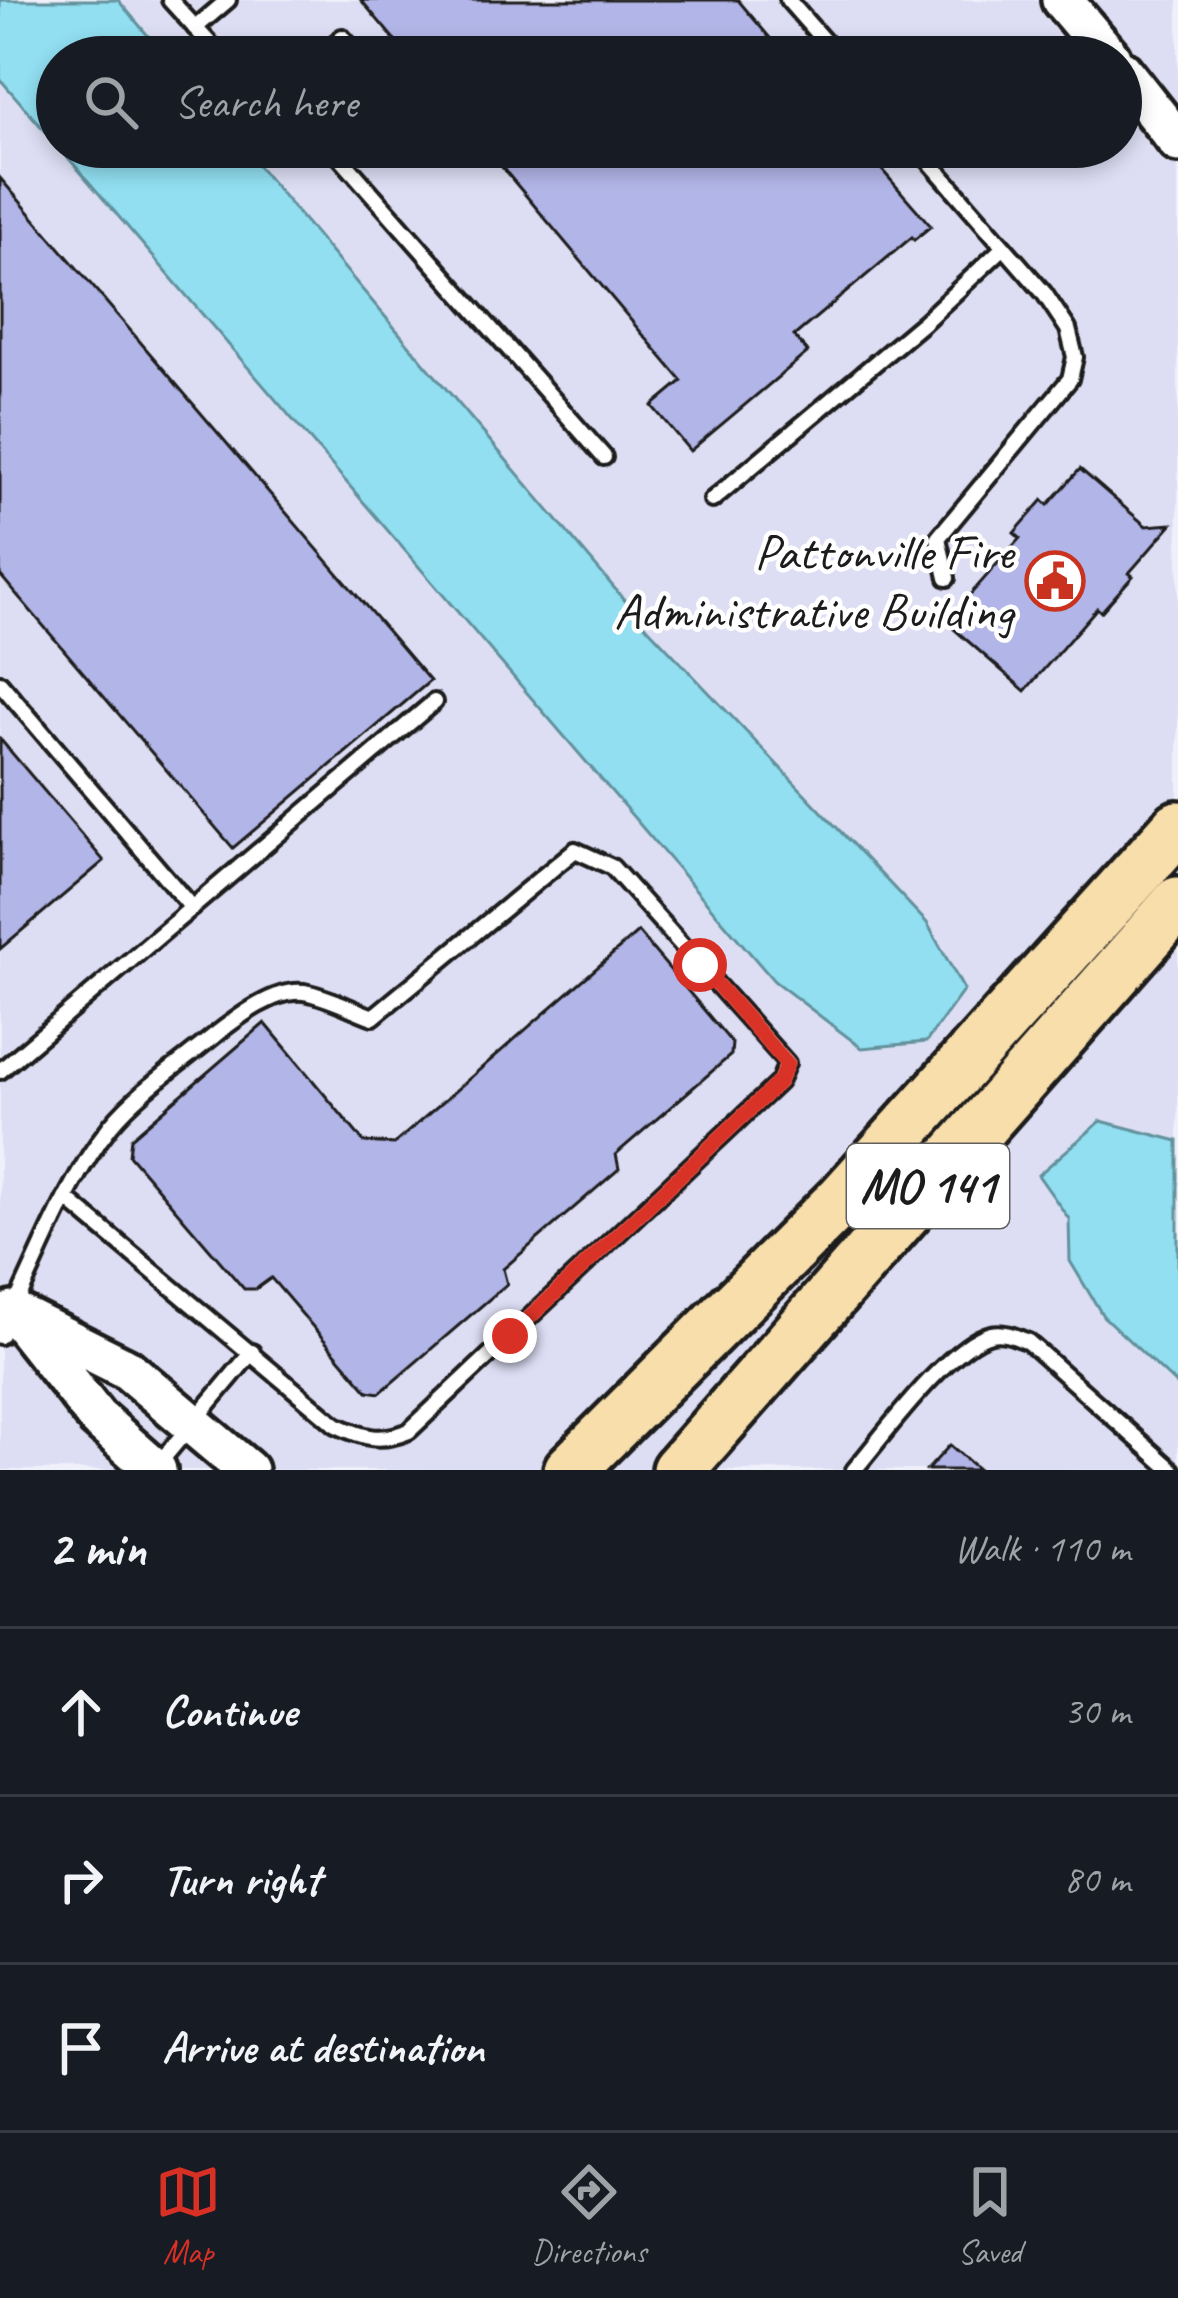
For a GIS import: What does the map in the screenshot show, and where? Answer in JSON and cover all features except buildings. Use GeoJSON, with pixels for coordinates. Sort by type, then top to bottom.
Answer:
{"type":"FeatureCollection","features":[{"type":"Feature","properties":{"kind":"highway","name":"MO 141"},"geometry":{"type":"LineString","coordinates":[[570,1470],[842,1198],[1178,827]]}},
{"type":"Feature","properties":{"kind":"highway","name":"MO 141"},"geometry":{"type":"LineString","coordinates":[[678,1470],[1178,903]]}},
{"type":"Feature","properties":{"kind":"street"},"geometry":{"type":"LineString","coordinates":[[1062,0],[1092,36]]}},
{"type":"Feature","properties":{"kind":"street"},"geometry":{"type":"LineString","coordinates":[[1142,95],[1176,135]]}},
{"type":"Feature","properties":{"kind":"street"},"geometry":{"type":"LineString","coordinates":[[4,1316],[127,1369],[247,1470]]}},
{"type":"Feature","properties":{"kind":"street"},"geometry":{"type":"LineString","coordinates":[[4,1316],[97,1418],[155,1469]]}},
{"type":"Feature","properties":{"kind":"lane"},"geometry":{"type":"LineString","coordinates":[[170,0],[202,36]]}},
{"type":"Feature","properties":{"kind":"lane"},"geometry":{"type":"LineString","coordinates":[[195,28],[228,0]]}},
{"type":"Feature","properties":{"kind":"lane"},"geometry":{"type":"LineString","coordinates":[[788,0],[820,36]]}},
{"type":"Feature","properties":{"kind":"lane"},"geometry":{"type":"LineString","coordinates":[[349,168],[604,457]]}},
{"type":"Feature","properties":{"kind":"lane"},"geometry":{"type":"LineString","coordinates":[[935,168],[1044,293],[1068,329],[1075,357],[1070,379],[938,538],[946,578]]}},
{"type":"Feature","properties":{"kind":"lane"},"geometry":{"type":"LineString","coordinates":[[712,500],[924,322],[1004,247]]}},
{"type":"Feature","properties":{"kind":"lane"},"geometry":{"type":"LineString","coordinates":[[0,683],[192,908]]}},
{"type":"Feature","properties":{"kind":"lane"},"geometry":{"type":"LineString","coordinates":[[0,1071],[434,702]]}},
{"type":"Feature","properties":{"kind":"lane"},"geometry":{"type":"LineString","coordinates":[[4,1316],[68,1200],[113,1122],[250,1007],[300,991],[373,1017],[575,850],[612,867],[787,1064],[779,1082],[409,1431],[386,1440],[364,1438],[336,1425],[68,1200]]}},
{"type":"Feature","properties":{"kind":"lane"},"geometry":{"type":"LineString","coordinates":[[854,1470],[963,1349],[986,1335],[1004,1333],[1028,1342],[1172,1470]]}},
{"type":"Feature","properties":{"kind":"lane"},"geometry":{"type":"LineString","coordinates":[[155,1469],[252,1352]]}},
{"type":"Feature","properties":{"kind":"shaded area"},"geometry":{"type":"Polygon","coordinates":[[[0,0],[1178,0],[1178,1470],[0,1470],[0,0]]]}},
{"type":"Feature","properties":{"kind":"water"},"geometry":{"type":"Polygon","coordinates":[[[0,0],[118,0],[148,36],[36,36],[36,121],[0,79],[0,0]]]}},
{"type":"Feature","properties":{"kind":"water"},"geometry":{"type":"Polygon","coordinates":[[[77,168],[260,168],[648,628],[927,923],[964,990],[926,1042],[862,1048],[774,981],[77,168]]]}},
{"type":"Feature","properties":{"kind":"water"},"geometry":{"type":"Polygon","coordinates":[[[1101,1121],[1178,1141],[1178,1386],[1103,1316],[1070,1261],[1069,1219],[1038,1175],[1101,1121]]]}},
{"type":"Feature","properties":{"kind":"place","name":"Pattonville Fire Administrative Building"},"geometry":{"type":"Point","coordinates":[1055,581]}},
{"type":"Feature","properties":{"kind":"route"},"geometry":{"type":"LineString","coordinates":[[510,1336],[779,1082],[787,1064],[700,965]]}}]}
